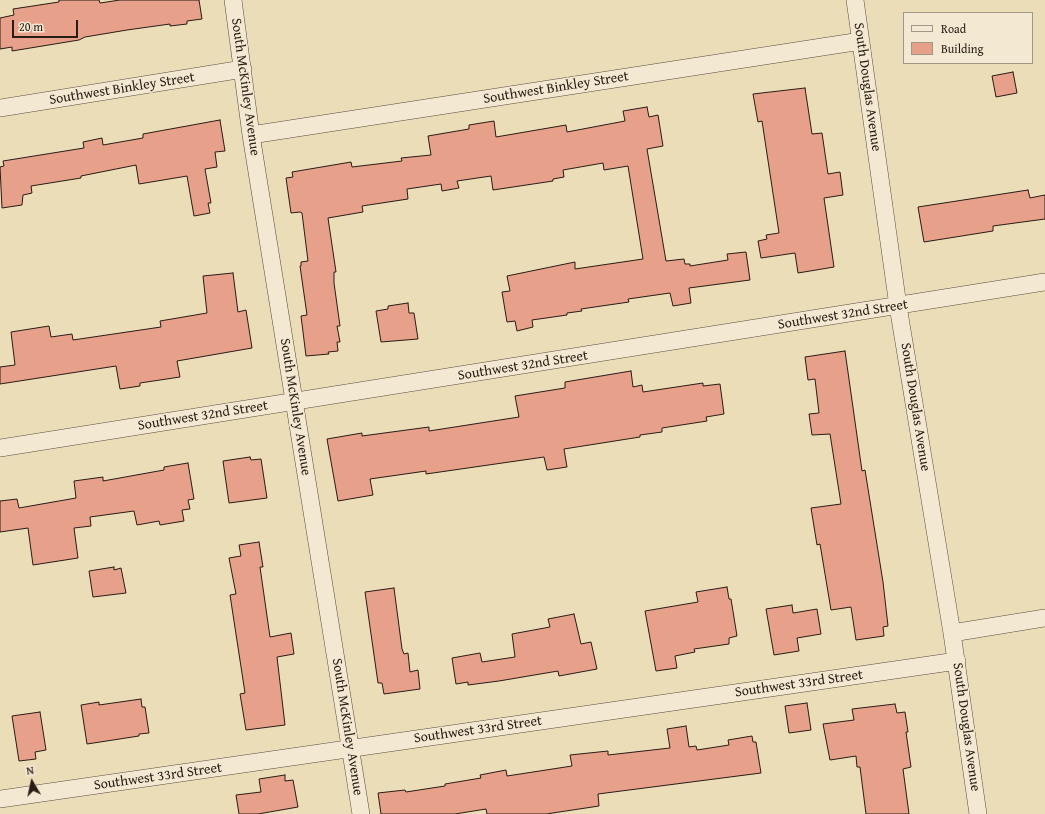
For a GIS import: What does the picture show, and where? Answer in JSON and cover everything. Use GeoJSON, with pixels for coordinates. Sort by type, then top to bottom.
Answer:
{"type":"FeatureCollection","features":[{"type":"Feature","properties":{"kind":"street","name":"South McKinley Avenue"},"geometry":{"type":"LineString","coordinates":[[233,0],[251,135],[361,814]]}},
{"type":"Feature","properties":{"kind":"street","name":"South Douglas Avenue"},"geometry":{"type":"LineString","coordinates":[[855,0],[898,306],[957,661],[978,814]]}},
{"type":"Feature","properties":{"kind":"street","name":"Southwest Binkley Street"},"geometry":{"type":"LineString","coordinates":[[251,135],[861,41]]}},
{"type":"Feature","properties":{"kind":"street","name":"Southwest Binkley Street"},"geometry":{"type":"LineString","coordinates":[[0,108],[243,69]]}},
{"type":"Feature","properties":{"kind":"street","name":"Southwest 32nd Street"},"geometry":{"type":"LineString","coordinates":[[0,448],[1045,282]]}},
{"type":"Feature","properties":{"kind":"street"},"geometry":{"type":"LineString","coordinates":[[952,633],[1045,618]]}},
{"type":"Feature","properties":{"kind":"street","name":"Southwest 33rd Street"},"geometry":{"type":"LineString","coordinates":[[0,799],[957,661]]}},
{"type":"Feature","properties":{"kind":"building"},"geometry":{"type":"Polygon","coordinates":[[[59,0],[99,0],[100,3],[120,0],[199,0],[202,19],[187,21],[187,24],[170,26],[170,24],[127,30],[85,37],[79,40],[12,51],[12,47],[0,49],[0,18],[14,15],[13,9],[59,2],[59,0]]]}},
{"type":"Feature","properties":{"kind":"building"},"geometry":{"type":"Polygon","coordinates":[[[1013,72],[1017,93],[996,97],[992,76],[1013,72]]]}},
{"type":"Feature","properties":{"kind":"building"},"geometry":{"type":"Polygon","coordinates":[[[805,88],[812,134],[822,133],[828,174],[840,172],[843,195],[824,198],[834,267],[798,273],[795,253],[761,258],[758,241],[767,239],[766,235],[779,233],[762,121],[758,122],[753,94],[805,88]]]}},
{"type":"Feature","properties":{"kind":"building"},"geometry":{"type":"Polygon","coordinates":[[[647,107],[649,117],[658,115],[663,146],[647,149],[666,261],[684,259],[685,264],[690,264],[690,266],[728,260],[727,254],[746,252],[750,280],[689,288],[691,303],[673,306],[670,293],[628,299],[629,302],[581,309],[582,311],[567,313],[567,315],[532,320],[533,327],[517,331],[515,321],[507,322],[502,292],[510,291],[507,276],[575,262],[575,269],[643,259],[628,166],[604,170],[603,163],[563,170],[564,177],[553,179],[553,181],[493,190],[491,176],[457,181],[459,188],[442,191],[441,184],[407,189],[408,199],[362,206],[363,212],[328,218],[336,272],[334,272],[334,283],[340,326],[337,326],[340,342],[337,342],[338,351],[328,352],[329,354],[306,356],[301,316],[307,315],[300,266],[301,262],[308,261],[302,213],[291,213],[286,178],[293,177],[292,172],[351,162],[352,167],[402,161],[401,158],[431,155],[428,136],[469,129],[469,125],[494,121],[496,137],[566,125],[567,132],[625,121],[623,111],[647,107]]]}},
{"type":"Feature","properties":{"kind":"building"},"geometry":{"type":"Polygon","coordinates":[[[220,120],[225,151],[215,152],[217,167],[205,169],[211,203],[208,203],[210,213],[194,216],[187,176],[139,184],[136,165],[81,176],[81,178],[31,186],[32,193],[23,195],[22,205],[2,208],[0,167],[4,166],[3,161],[84,148],[83,142],[102,138],[103,145],[143,138],[143,134],[220,120]]]}},
{"type":"Feature","properties":{"kind":"building"},"geometry":{"type":"Polygon","coordinates":[[[1028,190],[1030,198],[1045,195],[1045,219],[993,226],[993,231],[924,242],[918,207],[1028,190]]]}},
{"type":"Feature","properties":{"kind":"building"},"geometry":{"type":"Polygon","coordinates":[[[233,273],[238,312],[246,310],[252,348],[177,361],[180,377],[140,383],[140,386],[120,389],[116,366],[0,384],[0,367],[15,365],[11,332],[49,326],[51,337],[72,334],[73,340],[161,327],[160,321],[207,313],[203,276],[233,273]]]}},
{"type":"Feature","properties":{"kind":"building"},"geometry":{"type":"Polygon","coordinates":[[[408,303],[409,313],[414,313],[418,339],[381,342],[376,311],[388,309],[388,306],[408,303]]]}},
{"type":"Feature","properties":{"kind":"building"},"geometry":{"type":"Polygon","coordinates":[[[845,351],[862,471],[865,470],[883,582],[888,626],[883,627],[884,636],[856,640],[851,607],[831,610],[820,544],[817,545],[811,508],[841,504],[830,434],[812,435],[809,414],[819,413],[815,379],[808,380],[805,357],[845,351]]]}},
{"type":"Feature","properties":{"kind":"building"},"geometry":{"type":"Polygon","coordinates":[[[631,371],[633,387],[642,385],[643,392],[703,383],[703,386],[720,384],[724,414],[706,417],[707,421],[662,428],[662,432],[640,435],[640,437],[564,449],[567,467],[547,470],[544,457],[426,474],[426,471],[370,479],[373,495],[338,501],[327,439],[362,433],[362,436],[429,427],[429,431],[519,417],[515,396],[565,388],[565,382],[631,371]]]}},
{"type":"Feature","properties":{"kind":"building"},"geometry":{"type":"Polygon","coordinates":[[[250,457],[251,460],[261,459],[267,498],[229,503],[223,461],[250,457]]]}},
{"type":"Feature","properties":{"kind":"building"},"geometry":{"type":"Polygon","coordinates":[[[188,463],[194,499],[188,500],[190,509],[182,510],[184,521],[160,525],[159,521],[137,525],[134,511],[90,517],[91,526],[74,528],[78,558],[33,565],[28,528],[0,532],[0,501],[17,499],[19,508],[76,498],[74,481],[103,477],[103,481],[164,470],[164,467],[188,463]]]}},
{"type":"Feature","properties":{"kind":"building"},"geometry":{"type":"Polygon","coordinates":[[[259,542],[263,567],[260,567],[270,637],[291,633],[294,654],[277,657],[285,725],[246,730],[240,694],[245,693],[230,595],[236,594],[229,558],[241,556],[239,545],[259,542]]]}},
{"type":"Feature","properties":{"kind":"building"},"geometry":{"type":"Polygon","coordinates":[[[114,567],[114,570],[121,568],[126,593],[93,597],[89,571],[114,567]]]}},
{"type":"Feature","properties":{"kind":"building"},"geometry":{"type":"Polygon","coordinates":[[[727,587],[729,599],[731,599],[737,636],[729,638],[729,644],[694,649],[695,652],[675,656],[677,668],[656,671],[645,611],[698,602],[696,592],[727,587]]]}},
{"type":"Feature","properties":{"kind":"building"},"geometry":{"type":"Polygon","coordinates":[[[394,588],[402,649],[404,654],[408,653],[410,672],[418,670],[420,689],[384,694],[382,683],[378,683],[365,592],[394,588]]]}},
{"type":"Feature","properties":{"kind":"building"},"geometry":{"type":"Polygon","coordinates":[[[792,605],[793,613],[817,609],[821,634],[797,638],[799,651],[774,655],[766,609],[792,605]]]}},
{"type":"Feature","properties":{"kind":"building"},"geometry":{"type":"Polygon","coordinates":[[[574,614],[581,644],[591,642],[597,669],[559,676],[558,671],[468,685],[468,682],[456,684],[452,658],[480,653],[482,662],[515,657],[512,634],[550,627],[548,619],[574,614]]]}},
{"type":"Feature","properties":{"kind":"building"},"geometry":{"type":"Polygon","coordinates":[[[141,699],[142,707],[145,707],[149,733],[139,734],[139,736],[87,744],[81,705],[99,702],[99,705],[141,699]]]}},
{"type":"Feature","properties":{"kind":"building"},"geometry":{"type":"Polygon","coordinates":[[[807,703],[811,730],[789,733],[785,706],[807,703]]]}},
{"type":"Feature","properties":{"kind":"building"},"geometry":{"type":"Polygon","coordinates":[[[895,704],[897,713],[905,712],[908,732],[906,732],[911,767],[903,769],[909,814],[866,814],[860,767],[857,767],[856,756],[830,760],[823,724],[854,720],[852,709],[895,704]]]}},
{"type":"Feature","properties":{"kind":"building"},"geometry":{"type":"Polygon","coordinates":[[[40,712],[46,750],[35,752],[36,759],[19,761],[12,716],[40,712]]]}},
{"type":"Feature","properties":{"kind":"building"},"geometry":{"type":"Polygon","coordinates":[[[686,726],[689,747],[696,746],[697,750],[729,745],[728,740],[752,736],[753,742],[756,742],[761,773],[598,794],[599,806],[546,814],[487,814],[486,809],[455,814],[381,814],[378,793],[405,790],[406,792],[445,786],[445,784],[481,778],[480,775],[506,770],[507,776],[572,766],[570,755],[608,751],[608,755],[670,748],[667,729],[686,726]]]}},
{"type":"Feature","properties":{"kind":"building"},"geometry":{"type":"Polygon","coordinates":[[[285,775],[285,781],[293,780],[298,807],[258,814],[239,814],[236,795],[261,792],[259,779],[285,775]]]}}]}
